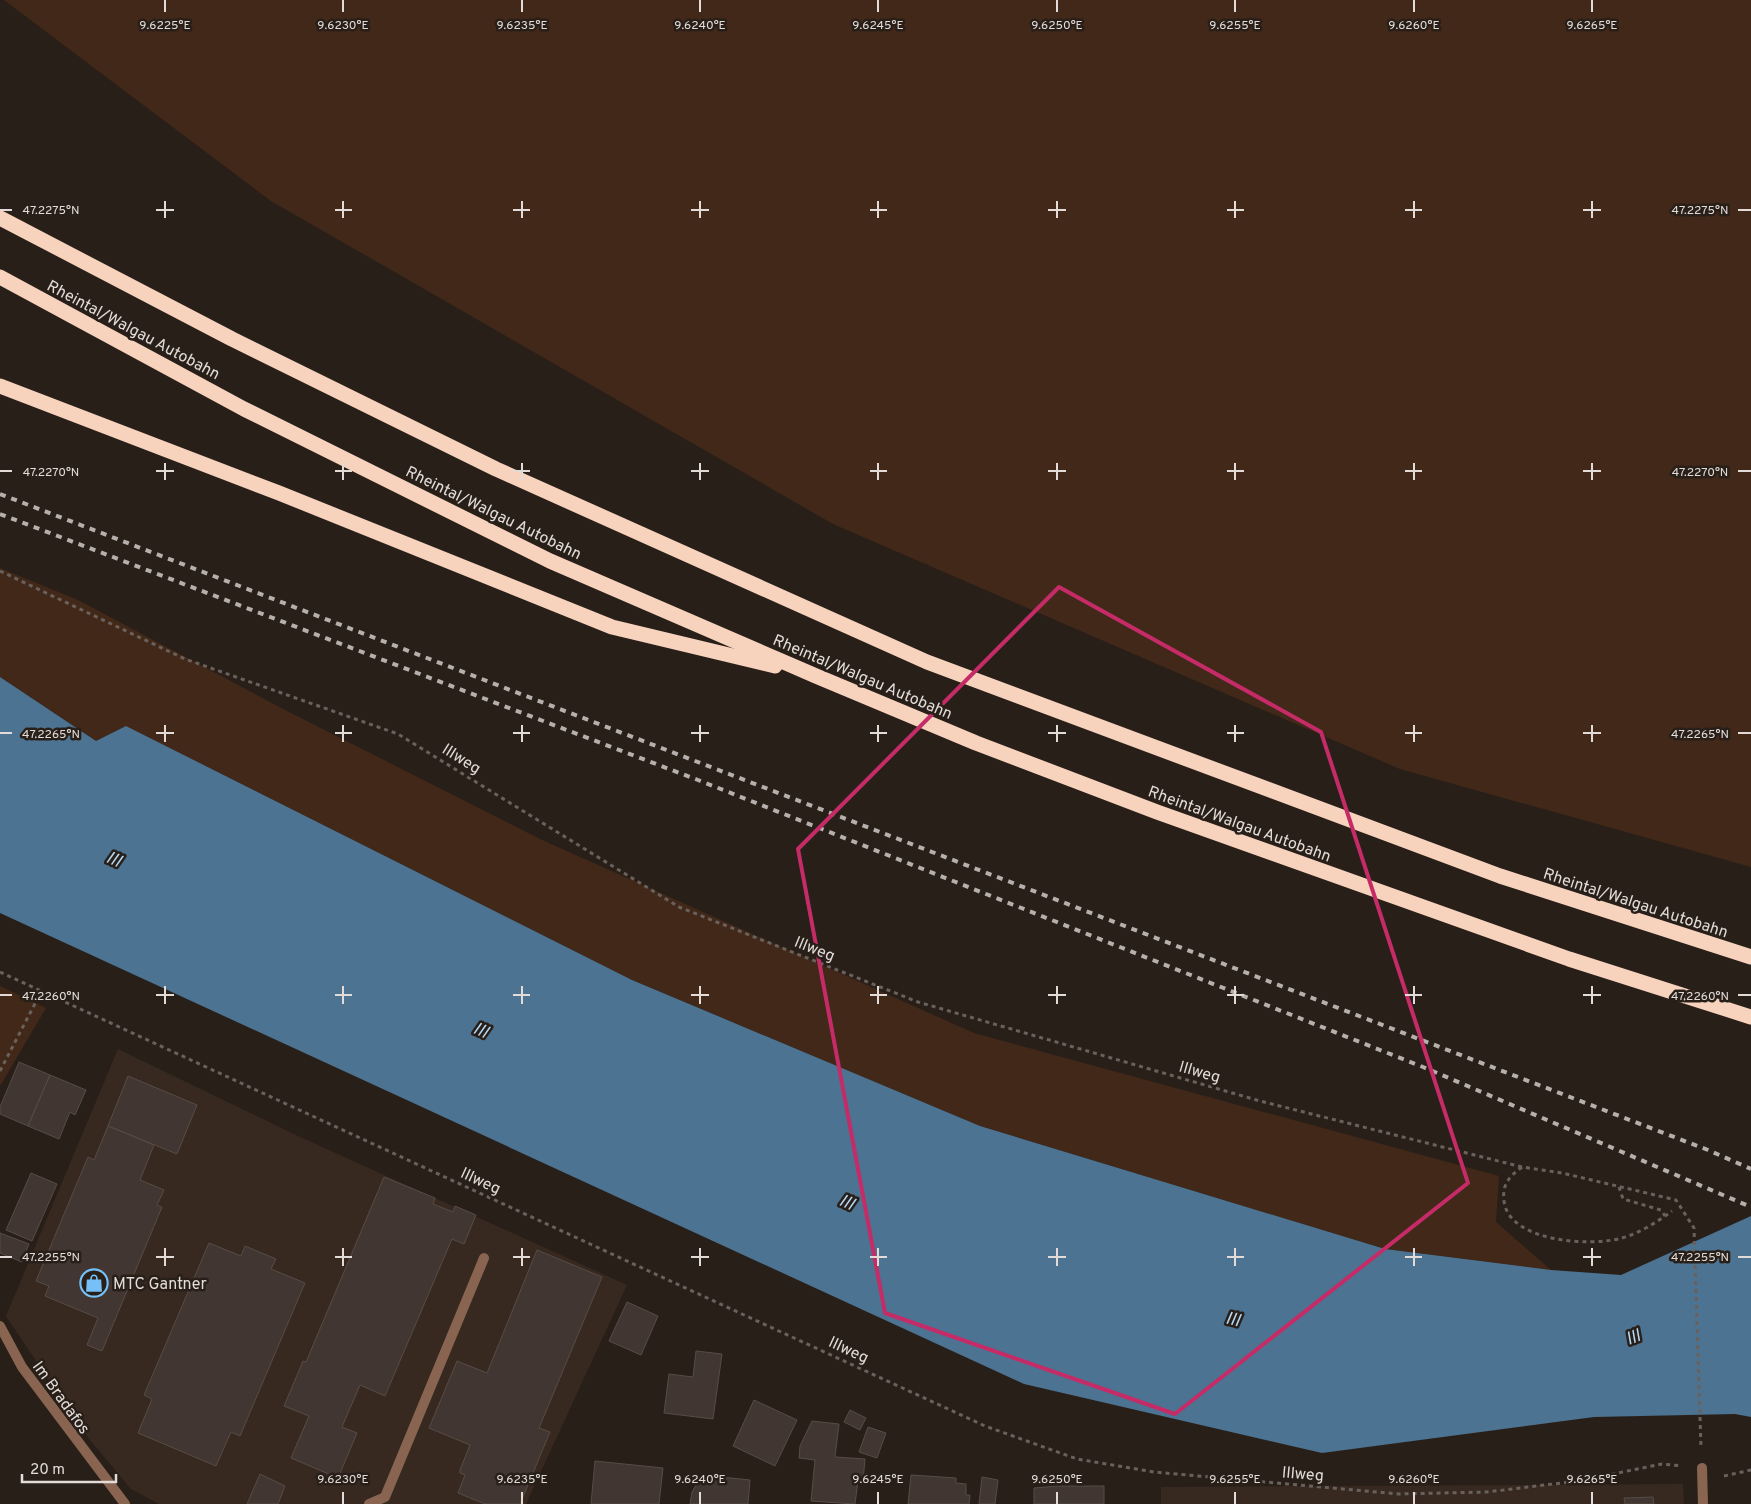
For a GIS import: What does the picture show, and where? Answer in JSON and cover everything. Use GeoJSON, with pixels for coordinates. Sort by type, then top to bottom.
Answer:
{"type":"FeatureCollection","features":[{"type":"Feature","properties":{"kind":"highway","name":"Rheintal/Walgau Autobahn"},"geometry":{"type":"LineString","coordinates":[[0,218],[206,325],[496,469],[946,669],[1500,876],[1751,957]]}},
{"type":"Feature","properties":{"kind":"highway","name":"Rheintal/Walgau Autobahn"},"geometry":{"type":"LineString","coordinates":[[0,278],[244,409],[550,561],[816,676],[976,743],[1157,812],[1569,959],[1751,1017]]}},
{"type":"Feature","properties":{"kind":"highway"},"geometry":{"type":"LineString","coordinates":[[5,387],[279,493],[612,627],[816,676]]}},
{"type":"Feature","properties":{"kind":"street"},"geometry":{"type":"LineString","coordinates":[[369,1504],[385,1497],[484,1258]]}},
{"type":"Feature","properties":{"kind":"street","name":"Im Bradafos"},"geometry":{"type":"LineString","coordinates":[[0,1326],[22,1367],[125,1504]]}},
{"type":"Feature","properties":{"kind":"street"},"geometry":{"type":"LineString","coordinates":[[1702,1468],[1703,1504]]}},
{"type":"Feature","properties":{"kind":"path","name":"Illweg"},"geometry":{"type":"LineString","coordinates":[[0,571],[185,659],[398,734],[679,907],[918,1002],[1260,1101],[1522,1167],[1676,1200],[1694,1228],[1701,1456]]}},
{"type":"Feature","properties":{"kind":"path","name":"Illweg"},"geometry":{"type":"LineString","coordinates":[[0,972],[985,1426],[1077,1459],[1154,1472],[1399,1494],[1488,1492],[1578,1481],[1662,1464],[1702,1468],[1726,1476],[1751,1470]]}},
{"type":"Feature","properties":{"kind":"path"},"geometry":{"type":"LineString","coordinates":[[0,1071],[41,992]]}},
{"type":"Feature","properties":{"kind":"path"},"geometry":{"type":"LineString","coordinates":[[1522,1167],[1510,1176],[1503,1190],[1505,1212],[1520,1227],[1541,1235],[1573,1242],[1620,1239],[1645,1229],[1672,1211]]}},
{"type":"Feature","properties":{"kind":"path"},"geometry":{"type":"LineString","coordinates":[[1619,1187],[1623,1199],[1661,1210],[1665,1216]]}},
{"type":"Feature","properties":{"kind":"highlighted area"},"geometry":{"type":"Polygon","coordinates":[[[1059,587],[1321,732],[1468,1183],[1175,1414],[885,1313],[798,849],[1059,587]]]}},
{"type":"Feature","properties":{"kind":"shaded area"},"geometry":{"type":"Polygon","coordinates":[[[4,0],[1751,0],[1751,867],[1400,769],[833,524],[271,201],[4,0]]]}},
{"type":"Feature","properties":{"kind":"shaded area"},"geometry":{"type":"Polygon","coordinates":[[[0,568],[78,600],[289,712],[540,839],[974,1033],[1499,1176],[1496,1222],[1551,1270],[1385,1249],[980,1126],[632,980],[126,726],[96,741],[0,677],[0,568]]]}},
{"type":"Feature","properties":{"kind":"shaded area"},"geometry":{"type":"Polygon","coordinates":[[[0,986],[46,1008],[0,1086],[0,986]]]}},
{"type":"Feature","properties":{"kind":"shaded area"},"geometry":{"type":"Polygon","coordinates":[[[118,1049],[298,1136],[627,1285],[526,1504],[159,1504],[131,1489],[85,1434],[6,1316],[118,1049]]]}},
{"type":"Feature","properties":{"kind":"shaded area"},"geometry":{"type":"Polygon","coordinates":[[[1683,1484],[1684,1504],[1161,1504],[1161,1487],[1683,1484]]]}},
{"type":"Feature","properties":{"kind":"water","name":"Ill"},"geometry":{"type":"Polygon","coordinates":[[[0,677],[96,741],[126,726],[632,980],[980,1126],[1385,1249],[1551,1270],[1621,1275],[1751,1216],[1751,1417],[1735,1414],[1594,1417],[1322,1453],[1024,1384],[0,913],[0,677]]]}},
{"type":"Feature","properties":{"kind":"building"},"geometry":{"type":"Polygon","coordinates":[[[19,1062],[50,1075],[28,1126],[0,1114],[0,1107],[19,1062]]]}},
{"type":"Feature","properties":{"kind":"building"},"geometry":{"type":"Polygon","coordinates":[[[50,1075],[86,1090],[75,1115],[70,1112],[59,1139],[28,1126],[50,1075]]]}},
{"type":"Feature","properties":{"kind":"building"},"geometry":{"type":"Polygon","coordinates":[[[128,1076],[197,1105],[177,1154],[108,1126],[128,1076]]]}},
{"type":"Feature","properties":{"kind":"building"},"geometry":{"type":"Polygon","coordinates":[[[108,1126],[154,1145],[140,1180],[164,1190],[157,1205],[162,1207],[102,1351],[87,1345],[98,1318],[45,1296],[49,1286],[36,1281],[88,1157],[94,1160],[108,1126]]]}},
{"type":"Feature","properties":{"kind":"building"},"geometry":{"type":"Polygon","coordinates":[[[31,1173],[57,1184],[32,1241],[6,1230],[31,1173]]]}},
{"type":"Feature","properties":{"kind":"building"},"geometry":{"type":"Polygon","coordinates":[[[384,1177],[435,1198],[433,1204],[453,1212],[455,1206],[476,1215],[464,1244],[452,1239],[385,1396],[360,1385],[342,1427],[357,1433],[338,1478],[291,1458],[309,1416],[284,1406],[303,1361],[306,1362],[384,1177]]]}},
{"type":"Feature","properties":{"kind":"building"},"geometry":{"type":"Polygon","coordinates":[[[0,1233],[29,1244],[22,1262],[0,1253],[0,1233]]]}},
{"type":"Feature","properties":{"kind":"building"},"geometry":{"type":"Polygon","coordinates":[[[209,1243],[241,1256],[245,1246],[276,1259],[271,1269],[305,1283],[240,1436],[231,1432],[216,1466],[138,1433],[152,1399],[144,1395],[209,1243]]]}},
{"type":"Feature","properties":{"kind":"building"},"geometry":{"type":"Polygon","coordinates":[[[537,1250],[602,1277],[539,1428],[550,1432],[520,1504],[485,1504],[458,1493],[465,1475],[460,1473],[460,1470],[470,1445],[429,1428],[457,1361],[487,1373],[537,1250]]]}},
{"type":"Feature","properties":{"kind":"building"},"geometry":{"type":"Polygon","coordinates":[[[627,1302],[658,1316],[641,1355],[609,1341],[627,1302]]]}},
{"type":"Feature","properties":{"kind":"building"},"geometry":{"type":"Polygon","coordinates":[[[696,1351],[722,1354],[713,1419],[664,1413],[669,1374],[693,1377],[696,1351]]]}},
{"type":"Feature","properties":{"kind":"building"},"geometry":{"type":"Polygon","coordinates":[[[754,1400],[797,1420],[775,1466],[733,1446],[754,1400]]]}},
{"type":"Feature","properties":{"kind":"building"},"geometry":{"type":"Polygon","coordinates":[[[850,1410],[866,1418],[860,1430],[844,1422],[850,1410]]]}},
{"type":"Feature","properties":{"kind":"building"},"geometry":{"type":"Polygon","coordinates":[[[812,1421],[839,1424],[835,1457],[865,1459],[863,1481],[858,1481],[855,1504],[811,1501],[815,1460],[799,1458],[800,1446],[812,1421]]]}},
{"type":"Feature","properties":{"kind":"building"},"geometry":{"type":"Polygon","coordinates":[[[868,1427],[886,1433],[877,1458],[859,1452],[868,1427]]]}},
{"type":"Feature","properties":{"kind":"building"},"geometry":{"type":"Polygon","coordinates":[[[595,1461],[663,1468],[659,1504],[591,1504],[595,1461]]]}},
{"type":"Feature","properties":{"kind":"building"},"geometry":{"type":"Polygon","coordinates":[[[260,1474],[285,1486],[278,1504],[247,1504],[260,1474]]]}},
{"type":"Feature","properties":{"kind":"building"},"geometry":{"type":"Polygon","coordinates":[[[702,1475],[750,1480],[748,1504],[690,1504],[692,1492],[702,1475]]]}},
{"type":"Feature","properties":{"kind":"building"},"geometry":{"type":"Polygon","coordinates":[[[911,1475],[956,1478],[956,1483],[966,1484],[966,1495],[970,1495],[969,1504],[908,1504],[911,1475]]]}},
{"type":"Feature","properties":{"kind":"building"},"geometry":{"type":"Polygon","coordinates":[[[982,1477],[998,1480],[995,1504],[979,1504],[982,1477]]]}},
{"type":"Feature","properties":{"kind":"building"},"geometry":{"type":"Polygon","coordinates":[[[1104,1486],[1104,1504],[1034,1504],[1034,1488],[1104,1486]]]}},
{"type":"Feature","properties":{"kind":"building"},"geometry":{"type":"Polygon","coordinates":[[[1653,1497],[1654,1504],[1625,1504],[1624,1498],[1653,1497]]]}},
{"type":"Feature","properties":{"kind":"railway"},"geometry":{"type":"LineString","coordinates":[[0,494],[1708,1150],[1751,1169]]}},
{"type":"Feature","properties":{"kind":"railway"},"geometry":{"type":"LineString","coordinates":[[0,514],[698,780],[1423,1067],[1751,1207]]}},
{"type":"Feature","properties":{"kind":"place","name":"MTC Gantner"},"geometry":{"type":"Point","coordinates":[94,1283]}}]}
